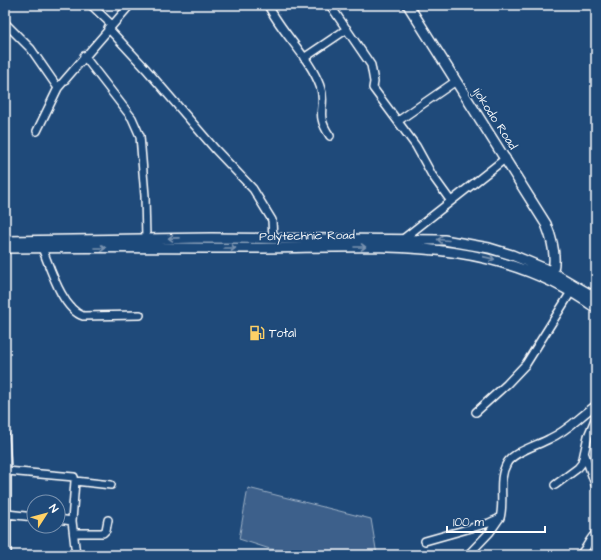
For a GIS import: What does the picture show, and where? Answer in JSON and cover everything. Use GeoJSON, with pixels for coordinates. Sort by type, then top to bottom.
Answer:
{"type":"FeatureCollection","features":[{"type":"Feature","properties":{"kind":"main road","name":"Ijokodo Road"},"geometry":{"type":"LineString","coordinates":[[408,5],[506,158],[546,224],[552,241],[551,276]]}},
{"type":"Feature","properties":{"kind":"main road","name":"Polytechnic Road"},"geometry":{"type":"LineString","coordinates":[[5,241],[146,239],[444,240],[489,248],[542,271],[596,298]]}},
{"type":"Feature","properties":{"kind":"main road","name":"Polytechnic Road"},"geometry":{"type":"LineString","coordinates":[[5,248],[418,248],[448,250],[495,259],[542,271]]}},
{"type":"Feature","properties":{"kind":"main road"},"geometry":{"type":"LineString","coordinates":[[542,271],[552,250]]}},
{"type":"Feature","properties":{"kind":"main road","name":"Polytechnic Road"},"geometry":{"type":"LineString","coordinates":[[551,276],[571,292],[596,308]]}},
{"type":"Feature","properties":{"kind":"street"},"geometry":{"type":"LineString","coordinates":[[91,5],[215,149],[253,189],[272,220],[273,239]]}},
{"type":"Feature","properties":{"kind":"street"},"geometry":{"type":"LineString","coordinates":[[37,131],[58,88],[84,56],[130,5]]}},
{"type":"Feature","properties":{"kind":"street"},"geometry":{"type":"LineString","coordinates":[[268,5],[282,29],[304,58],[320,86],[322,93],[322,125],[330,136]]}},
{"type":"Feature","properties":{"kind":"street"},"geometry":{"type":"LineString","coordinates":[[330,5],[371,65],[374,82],[372,88],[398,121],[450,200]]}},
{"type":"Feature","properties":{"kind":"street"},"geometry":{"type":"LineString","coordinates":[[5,22],[31,49],[58,88]]}},
{"type":"Feature","properties":{"kind":"street"},"geometry":{"type":"LineString","coordinates":[[304,58],[347,29]]}},
{"type":"Feature","properties":{"kind":"street"},"geometry":{"type":"LineString","coordinates":[[84,56],[132,118],[140,136],[145,196],[146,239]]}},
{"type":"Feature","properties":{"kind":"street"},"geometry":{"type":"LineString","coordinates":[[398,121],[456,81]]}},
{"type":"Feature","properties":{"kind":"street"},"geometry":{"type":"LineString","coordinates":[[403,239],[450,200],[506,158]]}},
{"type":"Feature","properties":{"kind":"street"},"geometry":{"type":"LineString","coordinates":[[42,248],[60,292],[76,314],[83,316],[140,315]]}},
{"type":"Feature","properties":{"kind":"street"},"geometry":{"type":"LineString","coordinates":[[476,412],[507,384],[526,364],[571,292]]}},
{"type":"Feature","properties":{"kind":"street"},"geometry":{"type":"LineString","coordinates":[[468,555],[490,532],[500,518],[503,503],[502,483],[507,462],[520,453],[570,428],[596,405]]}},
{"type":"Feature","properties":{"kind":"street"},"geometry":{"type":"LineString","coordinates":[[555,485],[578,468],[582,463],[588,436],[596,417]]}},
{"type":"Feature","properties":{"kind":"street"},"geometry":{"type":"LineString","coordinates":[[5,435],[7,471],[6,555]]}},
{"type":"Feature","properties":{"kind":"street"},"geometry":{"type":"LineString","coordinates":[[585,453],[596,487]]}},
{"type":"Feature","properties":{"kind":"street"},"geometry":{"type":"LineString","coordinates":[[7,471],[72,476],[75,481],[72,521],[76,555]]}},
{"type":"Feature","properties":{"kind":"street"},"geometry":{"type":"LineString","coordinates":[[75,481],[111,485]]}},
{"type":"Feature","properties":{"kind":"street"},"geometry":{"type":"LineString","coordinates":[[7,514],[26,516]]}},
{"type":"Feature","properties":{"kind":"street"},"geometry":{"type":"LineString","coordinates":[[425,541],[489,523],[500,518]]}},
{"type":"Feature","properties":{"kind":"street"},"geometry":{"type":"LineString","coordinates":[[66,520],[72,521]]}},
{"type":"Feature","properties":{"kind":"street"},"geometry":{"type":"LineString","coordinates":[[74,533],[103,533],[106,530],[108,520]]}},
{"type":"Feature","properties":{"kind":"street"},"geometry":{"type":"LineString","coordinates":[[583,554],[590,538],[596,533]]}},
{"type":"Feature","properties":{"kind":"shaded area"},"geometry":{"type":"Polygon","coordinates":[[[248,488],[371,519],[377,555],[336,555],[270,549],[239,539],[248,488]]]}},
{"type":"Feature","properties":{"kind":"place","name":"Total"},"geometry":{"type":"Point","coordinates":[257,333]}}]}
